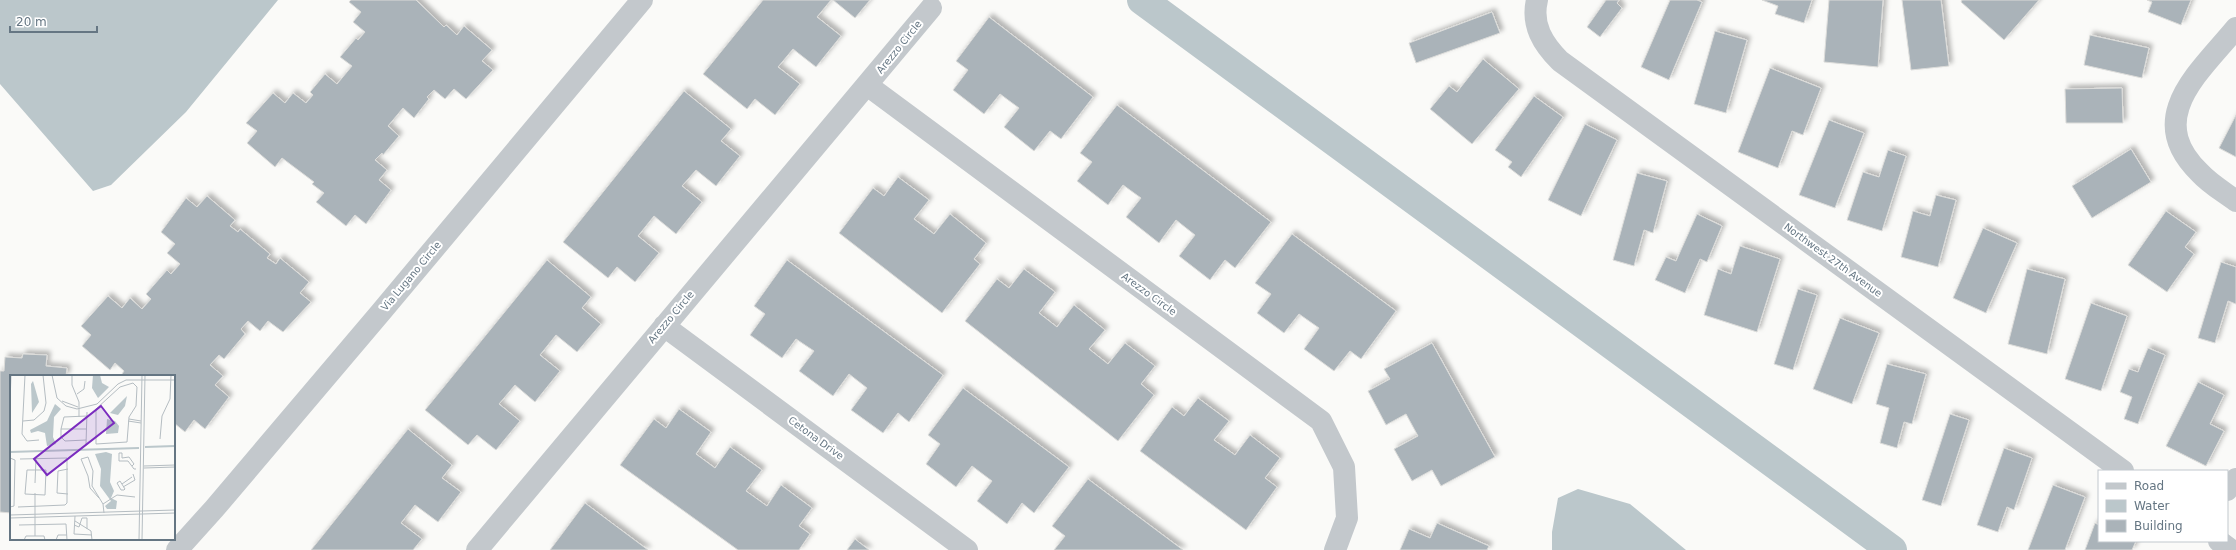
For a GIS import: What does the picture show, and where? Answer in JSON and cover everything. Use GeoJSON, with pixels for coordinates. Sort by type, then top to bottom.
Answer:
{"type":"FeatureCollection","features":[{"type":"Feature","properties":{"kind":"street","name":"Via Lugano Circle"},"geometry":{"type":"LineString","coordinates":[[177,550],[214,509],[376,318],[642,0]]}},
{"type":"Feature","properties":{"kind":"street","name":"Northwest 27th Avenue"},"geometry":{"type":"LineString","coordinates":[[1537,0],[1535,8],[1537,27],[1545,46],[1560,61],[2122,470]]}},
{"type":"Feature","properties":{"kind":"street","name":"Arezzo Circle"},"geometry":{"type":"LineString","coordinates":[[477,550],[930,8]]}},
{"type":"Feature","properties":{"kind":"street"},"geometry":{"type":"LineString","coordinates":[[2236,28],[2184,92],[2176,110],[2174,129],[2177,142],[2185,156],[2200,174],[2236,201]]}},
{"type":"Feature","properties":{"kind":"street","name":"Arezzo Circle"},"geometry":{"type":"LineString","coordinates":[[867,85],[1321,421],[1344,467],[1347,518],[1335,550]]}},
{"type":"Feature","properties":{"kind":"street","name":"Cetona Drive"},"geometry":{"type":"LineString","coordinates":[[664,326],[967,550]]}},
{"type":"Feature","properties":{"kind":"street"},"geometry":{"type":"LineString","coordinates":[[2228,489],[2236,478]]}},
{"type":"Feature","properties":{"kind":"street"},"geometry":{"type":"LineString","coordinates":[[2220,542],[2231,550]]}},
{"type":"Feature","properties":{"kind":"water"},"geometry":{"type":"Polygon","coordinates":[[[0,0],[278,0],[186,112],[111,185],[93,191],[0,84],[0,0]]]}},
{"type":"Feature","properties":{"kind":"water"},"geometry":{"type":"Polygon","coordinates":[[[1578,489],[1630,504],[1686,550],[1552,550],[1552,532],[1558,498],[1578,489]]]}},
{"type":"Feature","properties":{"kind":"building"},"geometry":{"type":"Polygon","coordinates":[[[351,0],[416,0],[444,27],[446,25],[457,35],[464,26],[492,50],[482,61],[493,70],[466,99],[454,89],[445,99],[434,90],[427,97],[429,99],[414,118],[403,108],[388,126],[399,136],[383,155],[382,153],[375,160],[387,170],[379,180],[391,190],[366,224],[355,215],[346,226],[316,202],[324,193],[312,184],[314,182],[282,158],[275,167],[247,143],[257,131],[246,123],[273,93],[285,103],[293,93],[306,103],[313,95],[310,92],[325,74],[337,84],[352,66],[340,57],[356,38],[358,40],[365,32],[353,22],[361,12],[349,2],[351,0]]]}},
{"type":"Feature","properties":{"kind":"building"},"geometry":{"type":"Polygon","coordinates":[[[763,0],[831,0],[817,17],[841,36],[816,67],[793,49],[778,67],[800,84],[775,115],[755,99],[747,109],[703,74],[763,0]]]}},
{"type":"Feature","properties":{"kind":"building"},"geometry":{"type":"Polygon","coordinates":[[[833,0],[870,0],[855,18],[833,0]]]}},
{"type":"Feature","properties":{"kind":"building"},"geometry":{"type":"Polygon","coordinates":[[[1606,0],[1619,0],[1617,3],[1622,8],[1600,37],[1587,27],[1606,0]]]}},
{"type":"Feature","properties":{"kind":"building"},"geometry":{"type":"Polygon","coordinates":[[[1670,0],[1697,0],[1702,2],[1669,80],[1641,67],[1670,0]]]}},
{"type":"Feature","properties":{"kind":"building"},"geometry":{"type":"Polygon","coordinates":[[[1762,0],[1812,0],[1804,23],[1775,14],[1778,6],[1762,0]]]}},
{"type":"Feature","properties":{"kind":"building"},"geometry":{"type":"Polygon","coordinates":[[[1829,0],[1883,0],[1878,67],[1824,62],[1829,0]]]}},
{"type":"Feature","properties":{"kind":"building"},"geometry":{"type":"Polygon","coordinates":[[[1902,0],[1941,0],[1949,66],[1911,70],[1902,0]]]}},
{"type":"Feature","properties":{"kind":"building"},"geometry":{"type":"Polygon","coordinates":[[[1962,0],[2039,0],[2004,40],[1961,2],[1962,0]]]}},
{"type":"Feature","properties":{"kind":"building"},"geometry":{"type":"Polygon","coordinates":[[[2147,0],[2191,0],[2181,25],[2148,12],[2152,2],[2147,0]]]}},
{"type":"Feature","properties":{"kind":"building"},"geometry":{"type":"Polygon","coordinates":[[[1492,12],[1500,33],[1416,63],[1409,43],[1492,12]]]}},
{"type":"Feature","properties":{"kind":"building"},"geometry":{"type":"Polygon","coordinates":[[[989,17],[1093,97],[1061,139],[1050,131],[1034,151],[1004,127],[1019,108],[1000,94],[984,114],[953,90],[968,70],[956,61],[989,17]]]}},
{"type":"Feature","properties":{"kind":"building"},"geometry":{"type":"Polygon","coordinates":[[[1715,31],[1747,40],[1726,113],[1694,104],[1715,31]]]}},
{"type":"Feature","properties":{"kind":"building"},"geometry":{"type":"Polygon","coordinates":[[[2090,35],[2149,48],[2142,78],[2084,65],[2090,35]]]}},
{"type":"Feature","properties":{"kind":"building"},"geometry":{"type":"Polygon","coordinates":[[[1483,59],[1519,89],[1472,144],[1430,109],[1449,86],[1457,92],[1483,59]]]}},
{"type":"Feature","properties":{"kind":"building"},"geometry":{"type":"Polygon","coordinates":[[[1770,68],[1821,88],[1803,135],[1792,131],[1778,168],[1738,152],[1770,68]]]}},
{"type":"Feature","properties":{"kind":"building"},"geometry":{"type":"Polygon","coordinates":[[[2122,88],[2123,123],[2066,123],[2065,89],[2122,88]]]}},
{"type":"Feature","properties":{"kind":"building"},"geometry":{"type":"Polygon","coordinates":[[[684,91],[731,129],[721,141],[740,156],[716,186],[696,170],[682,186],[702,202],[676,234],[654,216],[638,236],[659,253],[635,282],[617,267],[608,278],[563,242],[684,91]]]}},
{"type":"Feature","properties":{"kind":"building"},"geometry":{"type":"Polygon","coordinates":[[[1534,96],[1563,117],[1521,177],[1508,167],[1512,162],[1495,150],[1534,96]]]}},
{"type":"Feature","properties":{"kind":"building"},"geometry":{"type":"Polygon","coordinates":[[[1117,105],[1271,222],[1235,268],[1225,260],[1210,280],[1179,256],[1195,235],[1176,220],[1159,243],[1126,217],[1141,198],[1123,185],[1108,205],[1077,181],[1092,162],[1080,153],[1117,105]]]}},
{"type":"Feature","properties":{"kind":"building"},"geometry":{"type":"Polygon","coordinates":[[[2236,115],[2236,157],[2219,148],[2236,115]]]}},
{"type":"Feature","properties":{"kind":"building"},"geometry":{"type":"Polygon","coordinates":[[[1829,120],[1864,133],[1835,208],[1799,195],[1829,120]]]}},
{"type":"Feature","properties":{"kind":"building"},"geometry":{"type":"Polygon","coordinates":[[[1585,124],[1617,140],[1581,216],[1548,200],[1585,124]]]}},
{"type":"Feature","properties":{"kind":"building"},"geometry":{"type":"Polygon","coordinates":[[[2131,149],[2151,182],[2092,218],[2072,186],[2131,149]]]}},
{"type":"Feature","properties":{"kind":"building"},"geometry":{"type":"Polygon","coordinates":[[[1888,150],[1906,156],[1882,231],[1847,220],[1863,172],[1879,177],[1888,150]]]}},
{"type":"Feature","properties":{"kind":"building"},"geometry":{"type":"Polygon","coordinates":[[[1637,173],[1667,181],[1653,233],[1644,230],[1634,266],[1613,260],[1637,173]]]}},
{"type":"Feature","properties":{"kind":"building"},"geometry":{"type":"Polygon","coordinates":[[[898,177],[929,200],[914,219],[934,234],[950,214],[986,243],[974,259],[980,264],[942,313],[839,233],[873,188],[884,196],[898,177]]]}},
{"type":"Feature","properties":{"kind":"building"},"geometry":{"type":"Polygon","coordinates":[[[1936,195],[1956,200],[1938,267],[1901,257],[1913,211],[1930,216],[1936,195]]]}},
{"type":"Feature","properties":{"kind":"building"},"geometry":{"type":"Polygon","coordinates":[[[207,196],[235,220],[230,226],[238,232],[240,229],[270,254],[267,258],[276,264],[280,258],[309,282],[300,293],[311,302],[283,332],[268,321],[260,331],[248,321],[241,329],[245,334],[224,359],[219,355],[210,365],[223,376],[215,385],[229,397],[205,429],[194,420],[185,432],[175,424],[175,375],[123,375],[122,374],[124,371],[115,363],[110,370],[82,346],[91,335],[81,326],[108,296],[122,308],[130,298],[142,309],[151,299],[146,294],[167,270],[171,274],[180,264],[167,253],[175,244],[161,232],[186,198],[197,207],[207,196]]]}},
{"type":"Feature","properties":{"kind":"building"},"geometry":{"type":"Polygon","coordinates":[[[2166,211],[2196,232],[2185,247],[2194,254],[2167,292],[2128,265],[2166,211]]]}},
{"type":"Feature","properties":{"kind":"building"},"geometry":{"type":"Polygon","coordinates":[[[1697,214],[1722,226],[1707,262],[1700,259],[1685,293],[1655,280],[1666,257],[1676,261],[1697,214]]]}},
{"type":"Feature","properties":{"kind":"building"},"geometry":{"type":"Polygon","coordinates":[[[1983,228],[2017,243],[1986,313],[1953,298],[1983,228]]]}},
{"type":"Feature","properties":{"kind":"building"},"geometry":{"type":"Polygon","coordinates":[[[1292,234],[1396,311],[1361,359],[1350,351],[1334,371],[1304,349],[1319,328],[1299,314],[1284,333],[1257,313],[1271,294],[1255,283],[1292,234]]]}},
{"type":"Feature","properties":{"kind":"building"},"geometry":{"type":"Polygon","coordinates":[[[1740,246],[1780,259],[1757,332],[1704,315],[1718,269],[1731,274],[1740,246]]]}},
{"type":"Feature","properties":{"kind":"building"},"geometry":{"type":"Polygon","coordinates":[[[547,260],[591,297],[582,308],[601,324],[577,352],[556,335],[540,355],[560,371],[535,402],[515,385],[499,404],[520,421],[496,450],[477,435],[468,445],[425,410],[547,260]]]}},
{"type":"Feature","properties":{"kind":"building"},"geometry":{"type":"Polygon","coordinates":[[[787,260],[943,375],[909,422],[898,413],[883,433],[851,410],[867,388],[849,374],[833,396],[799,371],[814,351],[796,339],[782,358],[750,335],[765,314],[754,306],[787,260]]]}},
{"type":"Feature","properties":{"kind":"building"},"geometry":{"type":"Polygon","coordinates":[[[2221,262],[2236,267],[2236,304],[2228,301],[2215,343],[2198,338],[2221,262]]]}},
{"type":"Feature","properties":{"kind":"building"},"geometry":{"type":"Polygon","coordinates":[[[1024,269],[1055,292],[1039,313],[1057,327],[1074,305],[1105,330],[1089,349],[1108,364],[1125,343],[1155,366],[1141,384],[1154,395],[1118,441],[965,321],[997,279],[1009,288],[1024,269]]]}},
{"type":"Feature","properties":{"kind":"building"},"geometry":{"type":"Polygon","coordinates":[[[2027,269],[2065,279],[2047,354],[2008,344],[2027,269]]]}},
{"type":"Feature","properties":{"kind":"building"},"geometry":{"type":"Polygon","coordinates":[[[1798,289],[1817,295],[1793,370],[1774,364],[1798,289]]]}},
{"type":"Feature","properties":{"kind":"building"},"geometry":{"type":"Polygon","coordinates":[[[2091,303],[2127,316],[2101,391],[2065,379],[2091,303]]]}},
{"type":"Feature","properties":{"kind":"building"},"geometry":{"type":"Polygon","coordinates":[[[1840,318],[1879,333],[1852,404],[1813,389],[1840,318]]]}},
{"type":"Feature","properties":{"kind":"building"},"geometry":{"type":"Polygon","coordinates":[[[1432,343],[1495,457],[1441,486],[1432,470],[1412,481],[1394,449],[1418,436],[1406,414],[1386,425],[1368,391],[1390,379],[1384,369],[1432,343]]]}},
{"type":"Feature","properties":{"kind":"building"},"geometry":{"type":"Polygon","coordinates":[[[2148,348],[2165,355],[2138,424],[2124,419],[2132,397],[2120,392],[2129,369],[2138,372],[2148,348]]]}},
{"type":"Feature","properties":{"kind":"building"},"geometry":{"type":"Polygon","coordinates":[[[23,354],[47,355],[46,366],[67,368],[66,375],[10,375],[10,513],[0,512],[0,371],[4,371],[5,357],[22,358],[23,354]]]}},
{"type":"Feature","properties":{"kind":"building"},"geometry":{"type":"Polygon","coordinates":[[[1887,364],[1926,374],[1912,424],[1904,422],[1897,448],[1880,443],[1889,408],[1876,404],[1887,364]]]}},
{"type":"Feature","properties":{"kind":"building"},"geometry":{"type":"Polygon","coordinates":[[[2198,382],[2224,395],[2210,424],[2224,431],[2206,466],[2166,446],[2198,382]]]}},
{"type":"Feature","properties":{"kind":"building"},"geometry":{"type":"Polygon","coordinates":[[[963,388],[1069,467],[1034,513],[1022,503],[1007,524],[977,501],[992,481],[972,466],[956,487],[926,464],[940,444],[928,435],[963,388]]]}},
{"type":"Feature","properties":{"kind":"building"},"geometry":{"type":"Polygon","coordinates":[[[1198,398],[1229,421],[1214,440],[1235,455],[1250,435],[1280,458],[1265,478],[1277,487],[1246,530],[1140,451],[1172,407],[1184,416],[1198,398]]]}},
{"type":"Feature","properties":{"kind":"building"},"geometry":{"type":"Polygon","coordinates":[[[679,409],[711,432],[696,454],[715,468],[730,447],[762,470],[746,491],[767,506],[781,485],[812,508],[799,526],[810,534],[799,550],[738,550],[620,465],[654,419],[666,428],[679,409]]]}},
{"type":"Feature","properties":{"kind":"building"},"geometry":{"type":"Polygon","coordinates":[[[1950,414],[1969,420],[1941,506],[1922,500],[1950,414]]]}},
{"type":"Feature","properties":{"kind":"building"},"geometry":{"type":"Polygon","coordinates":[[[408,429],[452,465],[442,478],[461,492],[438,522],[415,505],[401,523],[422,539],[413,550],[311,550],[408,429]]]}},
{"type":"Feature","properties":{"kind":"building"},"geometry":{"type":"Polygon","coordinates":[[[2004,448],[2032,458],[2014,510],[2007,507],[1998,532],[1977,525],[2004,448]]]}},
{"type":"Feature","properties":{"kind":"building"},"geometry":{"type":"Polygon","coordinates":[[[1088,479],[1183,550],[1054,550],[1065,536],[1052,526],[1088,479]]]}},
{"type":"Feature","properties":{"kind":"building"},"geometry":{"type":"Polygon","coordinates":[[[2053,485],[2085,497],[2065,550],[2028,550],[2053,485]]]}},
{"type":"Feature","properties":{"kind":"building"},"geometry":{"type":"Polygon","coordinates":[[[585,503],[648,550],[550,550],[585,503]]]}},
{"type":"Feature","properties":{"kind":"building"},"geometry":{"type":"Polygon","coordinates":[[[1437,523],[1489,546],[1487,550],[1400,550],[1409,529],[1430,538],[1437,523]]]}},
{"type":"Feature","properties":{"kind":"building"},"geometry":{"type":"Polygon","coordinates":[[[2095,523],[2098,524],[2098,542],[2136,542],[2132,550],[2085,550],[2095,523]]]}},
{"type":"Feature","properties":{"kind":"building"},"geometry":{"type":"Polygon","coordinates":[[[855,539],[869,550],[847,550],[855,539]]]}},
{"type":"Feature","properties":{"kind":"waterway"},"geometry":{"type":"LineString","coordinates":[[1142,0],[1892,550]]}}]}
